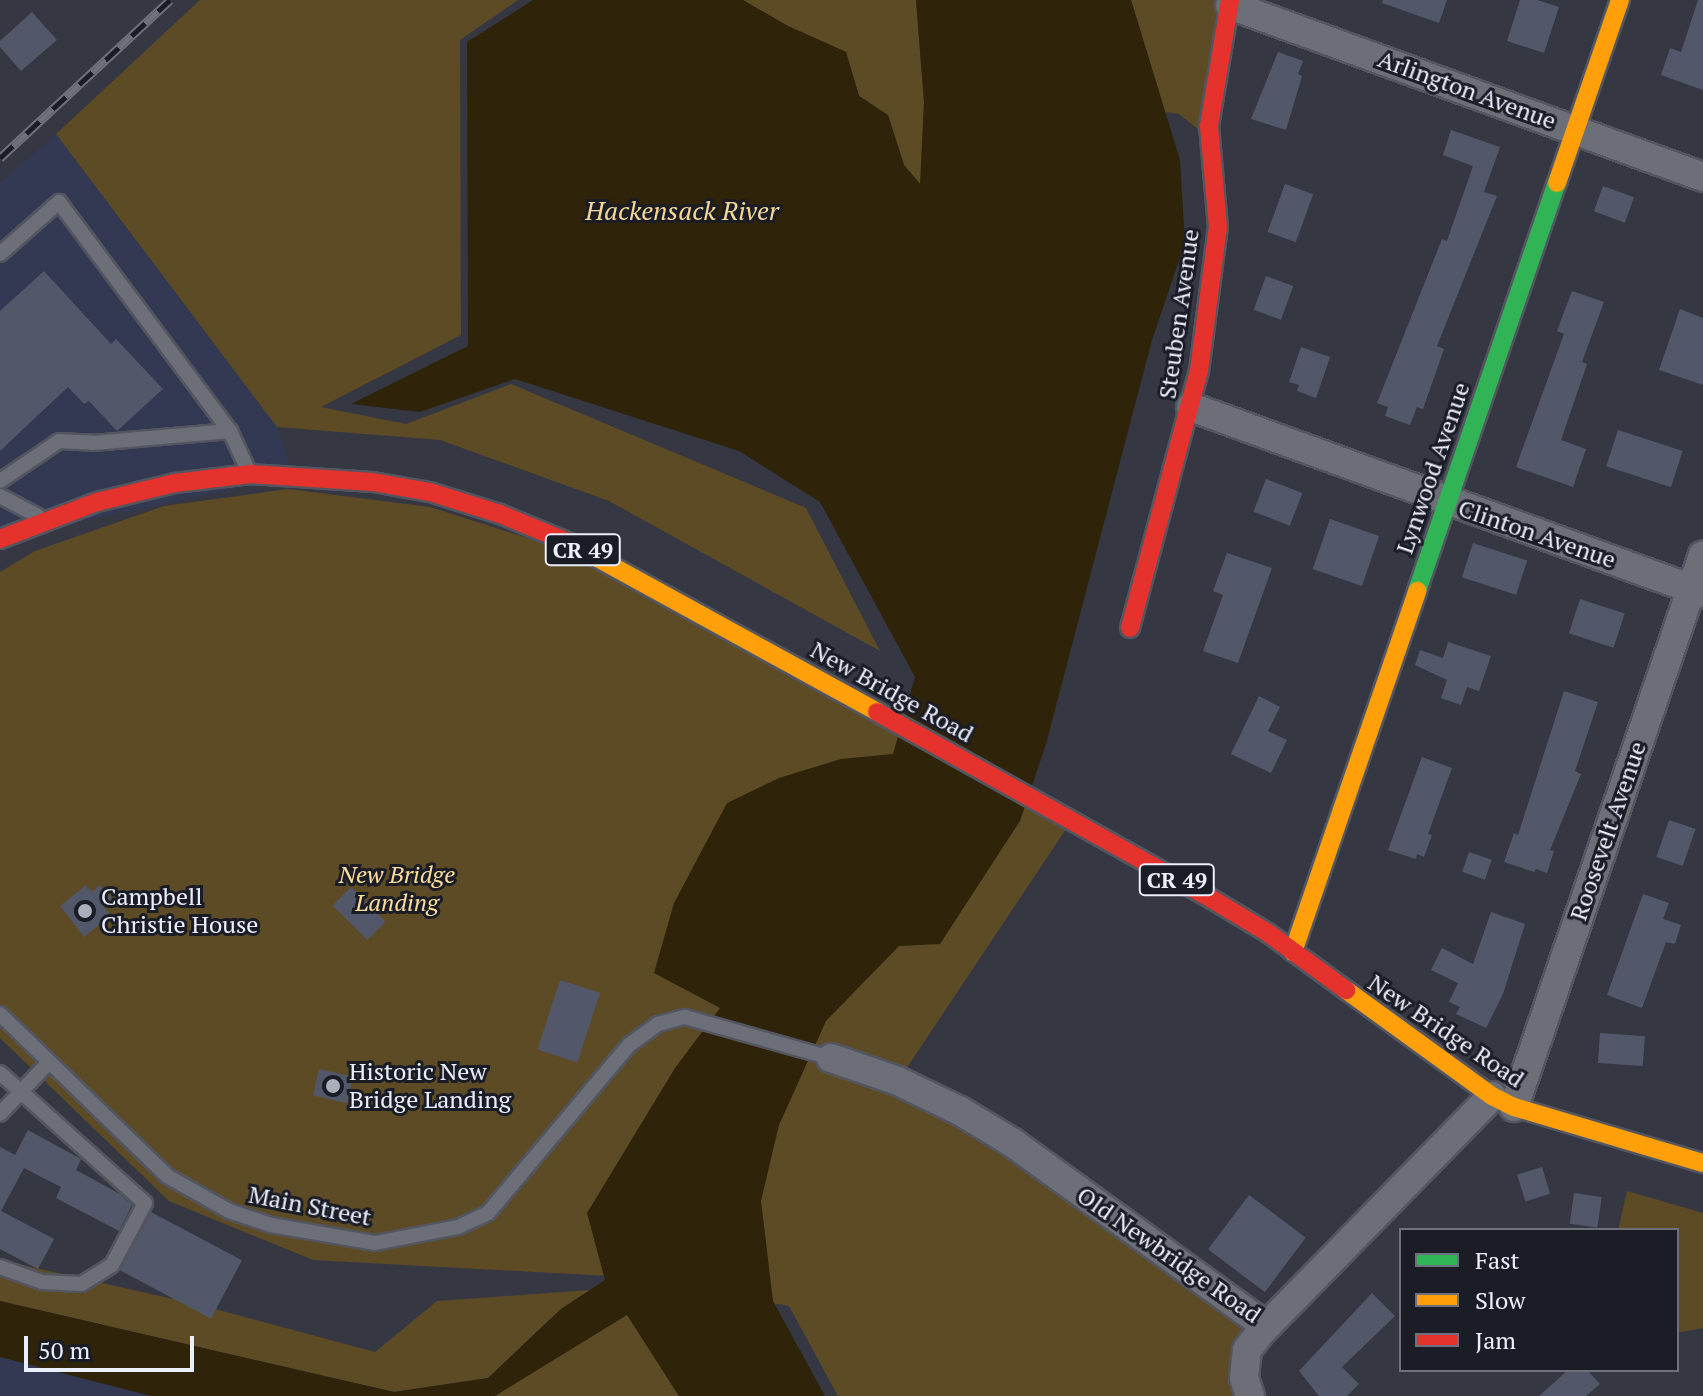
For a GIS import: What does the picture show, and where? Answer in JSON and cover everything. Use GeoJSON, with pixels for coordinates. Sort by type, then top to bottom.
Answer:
{"type":"FeatureCollection","features":[{"type":"Feature","properties":{"kind":"main road","name":"Lynwood Avenue"},"geometry":{"type":"LineString","coordinates":[[1293,952],[1620,0]]}},
{"type":"Feature","properties":{"kind":"main road","name":"Steuben Avenue"},"geometry":{"type":"LineString","coordinates":[[1130,628],[1167,480],[1191,407],[1213,283],[1218,227],[1209,126],[1230,2]]}},
{"type":"Feature","properties":{"kind":"main road","name":"New Bridge Road"},"geometry":{"type":"LineString","coordinates":[[0,539],[97,502],[175,483],[250,474],[373,482],[430,492],[500,514],[566,541],[626,572],[1210,898],[1293,952],[1503,1102],[1703,1163]]}},
{"type":"Feature","properties":{"kind":"street","name":"Arlington Avenue"},"geometry":{"type":"LineString","coordinates":[[1230,2],[1703,177]]}},
{"type":"Feature","properties":{"kind":"street","name":"Clinton Avenue"},"geometry":{"type":"LineString","coordinates":[[1191,407],[1446,503],[1697,591]]}},
{"type":"Feature","properties":{"kind":"street","name":"Roosevelt Avenue"},"geometry":{"type":"LineString","coordinates":[[1503,1102],[1697,591],[1703,555]]}},
{"type":"Feature","properties":{"kind":"street","name":"Old Newbridge Road"},"geometry":{"type":"LineString","coordinates":[[831,1058],[898,1081],[1000,1135],[1266,1326],[1503,1102]]}},
{"type":"Feature","properties":{"kind":"street"},"geometry":{"type":"LineString","coordinates":[[1250,1396],[1244,1378],[1247,1350],[1266,1326]]}},
{"type":"Feature","properties":{"kind":"lane"},"geometry":{"type":"LineString","coordinates":[[0,254],[59,202],[230,431],[250,474]]}},
{"type":"Feature","properties":{"kind":"lane"},"geometry":{"type":"LineString","coordinates":[[0,481],[59,441],[93,443],[230,431]]}},
{"type":"Feature","properties":{"kind":"lane"},"geometry":{"type":"LineString","coordinates":[[0,496],[45,520]]}},
{"type":"Feature","properties":{"kind":"lane","name":"Main Street"},"geometry":{"type":"LineString","coordinates":[[0,1014],[167,1176],[229,1211],[271,1225],[375,1243],[458,1227],[488,1213],[629,1045],[658,1024],[685,1017],[831,1058]]}},
{"type":"Feature","properties":{"kind":"lane"},"geometry":{"type":"LineString","coordinates":[[0,1114],[49,1062]]}},
{"type":"Feature","properties":{"kind":"lane"},"geometry":{"type":"LineString","coordinates":[[0,1073],[145,1203],[112,1265],[81,1284],[42,1282],[0,1267]]}},
{"type":"Feature","properties":{"kind":"shaded area"},"geometry":{"type":"Polygon","coordinates":[[[56,134],[277,427],[294,476],[0,539],[0,183],[56,134]]]}},
{"type":"Feature","properties":{"kind":"shaded area"},"geometry":{"type":"Polygon","coordinates":[[[0,1357],[151,1396],[0,1396],[0,1357]]]}},
{"type":"Feature","properties":{"kind":"green space"},"geometry":{"type":"Polygon","coordinates":[[[200,0],[518,0],[460,40],[461,335],[321,407],[406,424],[511,384],[806,508],[880,651],[609,501],[440,440],[277,427],[56,134],[200,0]]]}},
{"type":"Feature","properties":{"kind":"green space"},"geometry":{"type":"Polygon","coordinates":[[[743,0],[916,0],[924,103],[921,185],[904,165],[888,115],[859,96],[846,52],[788,26],[743,0]]]}},
{"type":"Feature","properties":{"kind":"green space"},"geometry":{"type":"Polygon","coordinates":[[[1131,0],[1222,0],[1199,130],[1179,114],[1165,112],[1131,0]]]}},
{"type":"Feature","properties":{"kind":"green space","name":"New Bridge Landing"},"geometry":{"type":"Polygon","coordinates":[[[288,489],[430,507],[565,550],[1066,829],[898,1081],[1266,1326],[1250,1396],[838,1396],[789,1306],[627,1277],[313,1260],[169,1201],[0,1038],[0,572],[35,551],[164,506],[288,489]]]}},
{"type":"Feature","properties":{"kind":"green space"},"geometry":{"type":"Polygon","coordinates":[[[1627,1191],[1703,1213],[1703,1328],[1679,1333],[1679,1228],[1618,1228],[1627,1191]]]}},
{"type":"Feature","properties":{"kind":"green space"},"geometry":{"type":"Polygon","coordinates":[[[0,1260],[204,1306],[375,1352],[437,1301],[590,1290],[561,1309],[488,1378],[394,1392],[0,1301],[0,1260]]]}},
{"type":"Feature","properties":{"kind":"green space"},"geometry":{"type":"Polygon","coordinates":[[[627,1314],[679,1396],[495,1396],[598,1330],[627,1314]]]}},
{"type":"Feature","properties":{"kind":"water","name":"Hackensack River"},"geometry":{"type":"Polygon","coordinates":[[[533,0],[743,0],[788,26],[846,52],[859,96],[888,115],[904,165],[920,184],[924,102],[916,0],[1131,0],[1180,160],[1185,243],[1152,340],[1046,744],[1020,821],[940,944],[899,946],[826,1021],[779,1125],[761,1201],[773,1301],[825,1396],[679,1396],[627,1315],[495,1396],[151,1396],[0,1357],[0,1301],[394,1392],[488,1378],[561,1309],[605,1280],[587,1213],[675,1068],[720,1008],[654,973],[674,903],[727,803],[779,778],[841,759],[893,754],[915,677],[820,502],[739,451],[515,379],[420,412],[351,404],[468,346],[467,42],[533,0]]]}},
{"type":"Feature","properties":{"kind":"building"},"geometry":{"type":"Polygon","coordinates":[[[1383,0],[1447,0],[1439,23],[1382,3],[1383,0]]]}},
{"type":"Feature","properties":{"kind":"building"},"geometry":{"type":"Polygon","coordinates":[[[1520,0],[1537,0],[1559,7],[1544,53],[1507,41],[1520,0]]]}},
{"type":"Feature","properties":{"kind":"building"},"geometry":{"type":"Polygon","coordinates":[[[1698,0],[1703,0],[1703,90],[1661,75],[1670,48],[1681,52],[1698,0]]]}},
{"type":"Feature","properties":{"kind":"building"},"geometry":{"type":"Polygon","coordinates":[[[32,12],[57,40],[21,71],[0,47],[0,41],[32,12]]]}},
{"type":"Feature","properties":{"kind":"building"},"geometry":{"type":"Polygon","coordinates":[[[1278,52],[1303,61],[1298,74],[1302,76],[1286,130],[1251,119],[1278,52]]]}},
{"type":"Feature","properties":{"kind":"building"},"geometry":{"type":"Polygon","coordinates":[[[1451,130],[1500,147],[1484,192],[1497,196],[1437,346],[1444,349],[1423,409],[1417,407],[1410,425],[1385,416],[1388,407],[1377,403],[1442,239],[1447,241],[1473,166],[1443,155],[1451,130]]]}},
{"type":"Feature","properties":{"kind":"building"},"geometry":{"type":"Polygon","coordinates":[[[1285,184],[1313,194],[1296,242],[1268,232],[1285,184]]]}},
{"type":"Feature","properties":{"kind":"building"},"geometry":{"type":"Polygon","coordinates":[[[1603,186],[1634,197],[1625,223],[1594,211],[1603,186]]]}},
{"type":"Feature","properties":{"kind":"building"},"geometry":{"type":"Polygon","coordinates":[[[44,271],[111,344],[116,339],[163,389],[117,431],[89,401],[84,404],[68,387],[0,451],[0,311],[44,271]]]}},
{"type":"Feature","properties":{"kind":"building"},"geometry":{"type":"Polygon","coordinates":[[[1266,276],[1293,286],[1281,320],[1254,310],[1266,276]]]}},
{"type":"Feature","properties":{"kind":"building"},"geometry":{"type":"Polygon","coordinates":[[[1572,291],[1604,302],[1582,362],[1587,364],[1561,440],[1586,449],[1573,487],[1516,467],[1564,334],[1557,331],[1572,291]]]}},
{"type":"Feature","properties":{"kind":"building"},"geometry":{"type":"Polygon","coordinates":[[[1680,309],[1703,318],[1703,385],[1659,370],[1680,309]]]}},
{"type":"Feature","properties":{"kind":"building"},"geometry":{"type":"Polygon","coordinates":[[[1301,347],[1330,357],[1316,398],[1297,391],[1299,385],[1289,382],[1301,347]]]}},
{"type":"Feature","properties":{"kind":"building"},"geometry":{"type":"Polygon","coordinates":[[[1618,430],[1683,451],[1671,487],[1606,466],[1618,430]]]}},
{"type":"Feature","properties":{"kind":"building"},"geometry":{"type":"Polygon","coordinates":[[[1266,479],[1302,493],[1290,526],[1253,512],[1266,479]]]}},
{"type":"Feature","properties":{"kind":"building"},"geometry":{"type":"Polygon","coordinates":[[[1330,519],[1379,536],[1362,586],[1313,569],[1330,519]]]}},
{"type":"Feature","properties":{"kind":"building"},"geometry":{"type":"Polygon","coordinates":[[[1473,543],[1527,561],[1516,595],[1462,577],[1473,543]]]}},
{"type":"Feature","properties":{"kind":"building"},"geometry":{"type":"Polygon","coordinates":[[[1227,553],[1272,568],[1238,663],[1203,651],[1223,595],[1213,591],[1227,553]]]}},
{"type":"Feature","properties":{"kind":"building"},"geometry":{"type":"Polygon","coordinates":[[[1580,599],[1625,614],[1614,648],[1569,633],[1580,599]]]}},
{"type":"Feature","properties":{"kind":"building"},"geometry":{"type":"Polygon","coordinates":[[[1448,642],[1491,656],[1479,691],[1467,687],[1461,705],[1441,698],[1447,680],[1415,665],[1420,650],[1443,658],[1448,642]]]}},
{"type":"Feature","properties":{"kind":"building"},"geometry":{"type":"Polygon","coordinates":[[[1564,691],[1598,702],[1575,771],[1581,774],[1550,850],[1554,851],[1547,873],[1536,869],[1534,872],[1504,862],[1514,833],[1518,835],[1564,691]]]}},
{"type":"Feature","properties":{"kind":"building"},"geometry":{"type":"Polygon","coordinates":[[[1259,696],[1280,707],[1268,731],[1287,740],[1271,773],[1231,754],[1259,696]]]}},
{"type":"Feature","properties":{"kind":"building"},"geometry":{"type":"Polygon","coordinates":[[[1422,757],[1452,768],[1428,834],[1432,835],[1424,857],[1417,854],[1416,859],[1388,850],[1422,757]]]}},
{"type":"Feature","properties":{"kind":"building"},"geometry":{"type":"Polygon","coordinates":[[[1669,820],[1695,829],[1683,866],[1656,857],[1669,820]]]}},
{"type":"Feature","properties":{"kind":"building"},"geometry":{"type":"Polygon","coordinates":[[[1469,852],[1492,860],[1485,880],[1462,872],[1469,852]]]}},
{"type":"Feature","properties":{"kind":"building","name":"Campbell Christie House"},"geometry":{"type":"Polygon","coordinates":[[[86,885],[92,892],[100,885],[112,899],[103,906],[111,915],[84,937],[60,906],[86,885]]]}},
{"type":"Feature","properties":{"kind":"building"},"geometry":{"type":"Polygon","coordinates":[[[351,887],[386,922],[367,940],[333,905],[351,887]]]}},
{"type":"Feature","properties":{"kind":"building"},"geometry":{"type":"Polygon","coordinates":[[[1643,894],[1669,903],[1663,919],[1681,925],[1675,944],[1666,942],[1642,1008],[1607,995],[1643,894]]]}},
{"type":"Feature","properties":{"kind":"building"},"geometry":{"type":"Polygon","coordinates":[[[1491,912],[1525,924],[1503,994],[1486,1028],[1456,1014],[1460,1007],[1449,1002],[1458,983],[1431,970],[1442,948],[1473,964],[1491,912]]]}},
{"type":"Feature","properties":{"kind":"building"},"geometry":{"type":"Polygon","coordinates":[[[560,980],[600,993],[577,1062],[537,1049],[560,980]]]}},
{"type":"Feature","properties":{"kind":"building"},"geometry":{"type":"Polygon","coordinates":[[[1600,1033],[1645,1036],[1643,1066],[1598,1063],[1600,1033]]]}},
{"type":"Feature","properties":{"kind":"building","name":"Historic New Bridge Landing"},"geometry":{"type":"Polygon","coordinates":[[[319,1069],[353,1077],[347,1103],[313,1095],[319,1069]]]}},
{"type":"Feature","properties":{"kind":"building"},"geometry":{"type":"Polygon","coordinates":[[[28,1130],[81,1159],[76,1170],[120,1194],[132,1205],[119,1231],[56,1198],[61,1187],[24,1168],[1,1211],[54,1239],[38,1269],[0,1249],[0,1147],[15,1155],[28,1130]]]}},
{"type":"Feature","properties":{"kind":"building"},"geometry":{"type":"Polygon","coordinates":[[[1542,1167],[1550,1194],[1525,1201],[1517,1175],[1542,1167]]]}},
{"type":"Feature","properties":{"kind":"building"},"geometry":{"type":"Polygon","coordinates":[[[1574,1193],[1602,1197],[1597,1228],[1570,1224],[1574,1193]]]}},
{"type":"Feature","properties":{"kind":"building"},"geometry":{"type":"Polygon","coordinates":[[[1249,1195],[1306,1238],[1265,1292],[1208,1249],[1249,1195]]]}},
{"type":"Feature","properties":{"kind":"building"},"geometry":{"type":"Polygon","coordinates":[[[151,1212],[242,1260],[211,1319],[120,1270],[151,1212]]]}},
{"type":"Feature","properties":{"kind":"building"},"geometry":{"type":"Polygon","coordinates":[[[1372,1293],[1395,1316],[1342,1367],[1359,1384],[1347,1396],[1319,1396],[1299,1371],[1372,1293]]]}},
{"type":"Feature","properties":{"kind":"building"},"geometry":{"type":"Polygon","coordinates":[[[1566,1372],[1589,1372],[1600,1384],[1586,1396],[1539,1396],[1566,1372]]]}},
{"type":"Feature","properties":{"kind":"railway"},"geometry":{"type":"LineString","coordinates":[[0,158],[170,0]]}},
{"type":"Feature","properties":{"kind":"traffic: fast"},"geometry":{"type":"LineString","coordinates":[[1417,591],[1557,183]]}},
{"type":"Feature","properties":{"kind":"traffic: slow"},"geometry":{"type":"LineString","coordinates":[[1557,183],[1620,0]]}},
{"type":"Feature","properties":{"kind":"traffic: slow"},"geometry":{"type":"LineString","coordinates":[[570,543],[877,712]]}},
{"type":"Feature","properties":{"kind":"traffic: slow"},"geometry":{"type":"LineString","coordinates":[[1293,952],[1417,591]]}},
{"type":"Feature","properties":{"kind":"traffic: slow"},"geometry":{"type":"LineString","coordinates":[[1346,990],[1492,1096],[1514,1107],[1703,1163]]}},
{"type":"Feature","properties":{"kind":"traffic: jam"},"geometry":{"type":"LineString","coordinates":[[1130,628],[1199,371],[1218,227],[1209,126],[1230,0]]}},
{"type":"Feature","properties":{"kind":"traffic: jam"},"geometry":{"type":"LineString","coordinates":[[0,539],[97,502],[175,483],[250,474],[373,482],[430,492],[500,514],[570,543]]}},
{"type":"Feature","properties":{"kind":"traffic: jam"},"geometry":{"type":"LineString","coordinates":[[877,712],[1210,898],[1268,933],[1346,990]]}},
{"type":"Feature","properties":{"kind":"place","name":"Campbell Christie House"},"geometry":{"type":"Point","coordinates":[85,911]}},
{"type":"Feature","properties":{"kind":"place","name":"Historic New Bridge Landing"},"geometry":{"type":"Point","coordinates":[333,1086]}}]}
